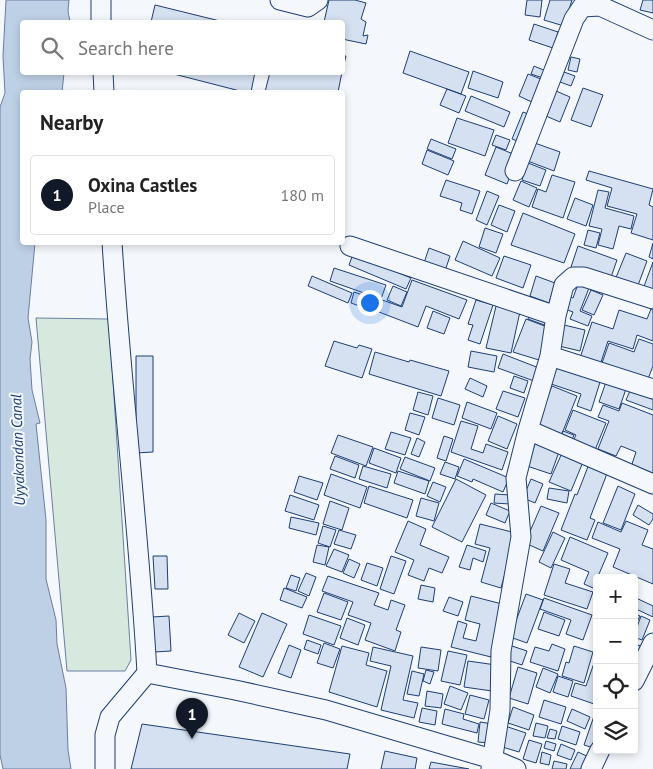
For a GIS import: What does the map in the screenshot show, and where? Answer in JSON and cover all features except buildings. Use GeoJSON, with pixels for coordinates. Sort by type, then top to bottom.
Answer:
{"type":"FeatureCollection","features":[{"type":"Feature","properties":{"kind":"street"},"geometry":{"type":"LineString","coordinates":[[101,0],[101,20]]}},
{"type":"Feature","properties":{"kind":"street"},"geometry":{"type":"LineString","coordinates":[[280,0],[308,7],[318,0]]}},
{"type":"Feature","properties":{"kind":"street"},"geometry":{"type":"LineString","coordinates":[[515,171],[581,3],[600,6],[653,30]]}},
{"type":"Feature","properties":{"kind":"street"},"geometry":{"type":"LineString","coordinates":[[103,75],[104,90]]}},
{"type":"Feature","properties":{"kind":"street"},"geometry":{"type":"LineString","coordinates":[[105,769],[105,735],[110,717],[147,673],[112,245]]}},
{"type":"Feature","properties":{"kind":"street"},"geometry":{"type":"LineString","coordinates":[[350,246],[556,316]]}},
{"type":"Feature","properties":{"kind":"street"},"geometry":{"type":"LineString","coordinates":[[491,764],[500,710],[501,651],[521,537],[516,478],[550,356],[556,316],[564,285],[572,277],[584,277],[653,299]]}},
{"type":"Feature","properties":{"kind":"street"},"geometry":{"type":"LineString","coordinates":[[550,356],[653,389]]}},
{"type":"Feature","properties":{"kind":"street"},"geometry":{"type":"LineString","coordinates":[[528,430],[653,484]]}},
{"type":"Feature","properties":{"kind":"street"},"geometry":{"type":"LineString","coordinates":[[638,673],[653,643]]}},
{"type":"Feature","properties":{"kind":"street"},"geometry":{"type":"LineString","coordinates":[[147,673],[326,710],[491,764],[516,769]]}},
{"type":"Feature","properties":{"kind":"street"},"geometry":{"type":"LineString","coordinates":[[591,769],[598,754]]}},
{"type":"Feature","properties":{"kind":"shaded area"},"geometry":{"type":"Polygon","coordinates":[[[36,318],[109,319],[131,660],[125,671],[67,671],[36,318]]]}},
{"type":"Feature","properties":{"kind":"water","name":"Uyyakondan Canal"},"geometry":{"type":"Polygon","coordinates":[[[6,0],[69,0],[70,20],[20,20],[20,75],[64,75],[62,90],[20,90],[20,245],[35,245],[28,318],[32,342],[30,359],[32,390],[40,423],[36,424],[46,520],[46,579],[56,620],[57,644],[66,688],[68,750],[71,769],[3,769],[0,755],[0,107],[5,93],[3,56],[6,0]]]}},
{"type":"Feature","properties":{"kind":"place","name":"Oxina Castles"},"geometry":{"type":"Point","coordinates":[192,739]}}]}
